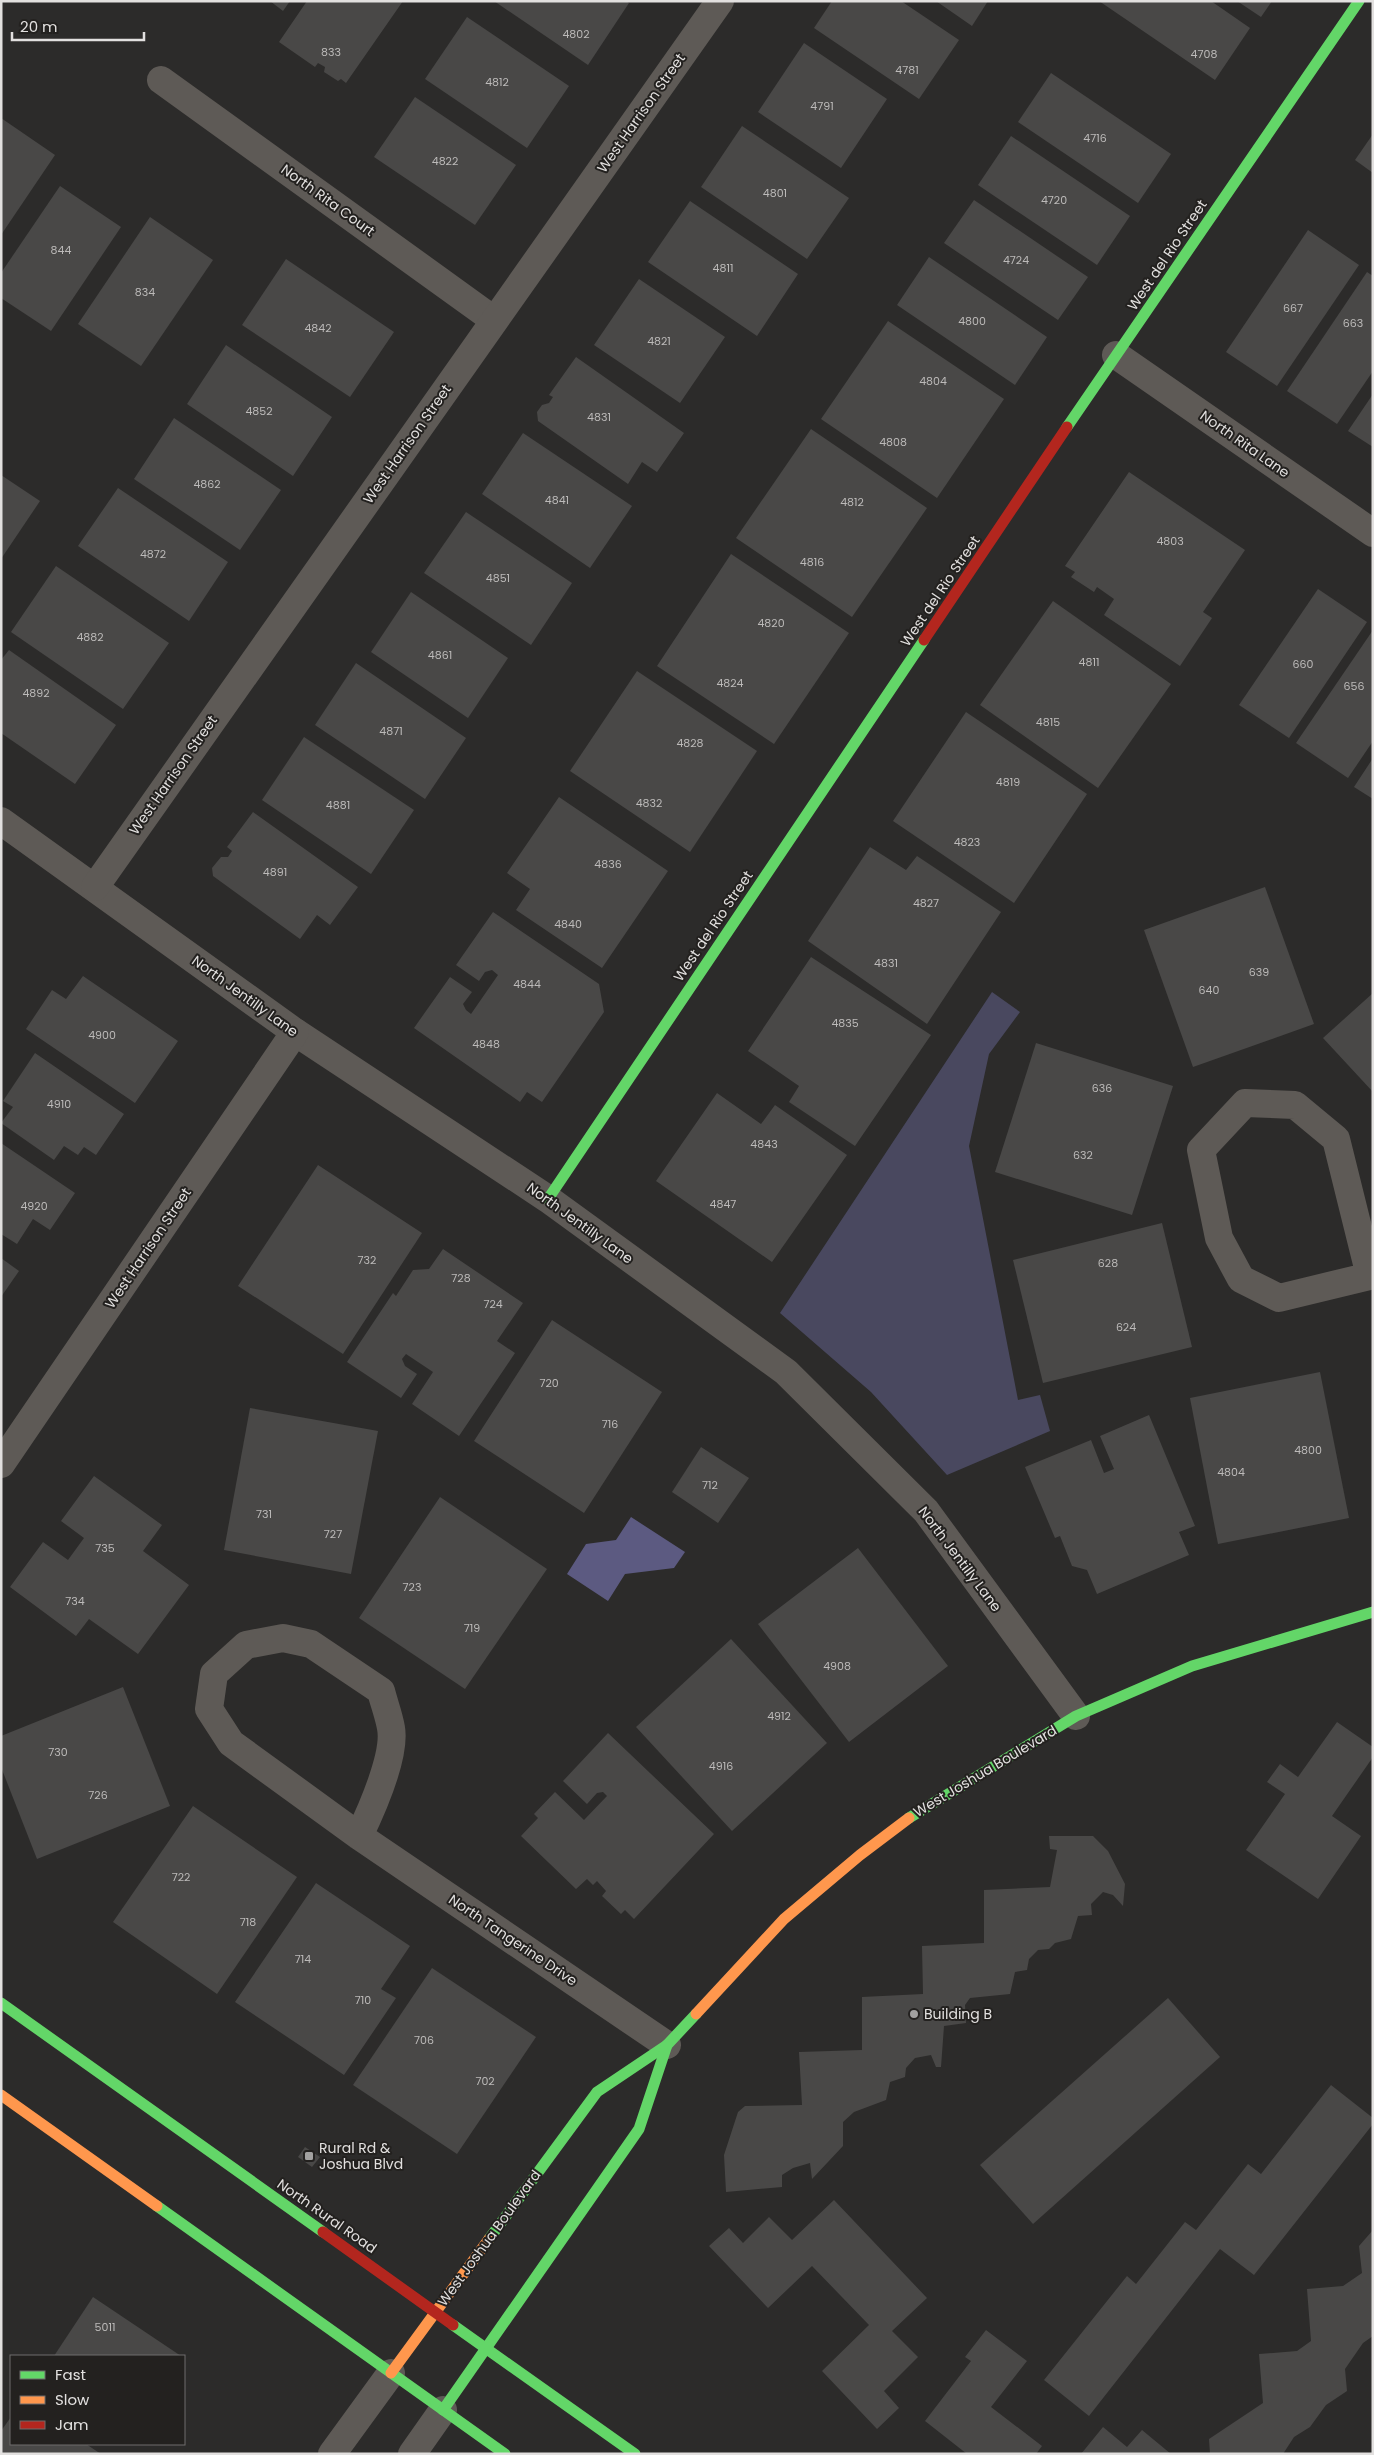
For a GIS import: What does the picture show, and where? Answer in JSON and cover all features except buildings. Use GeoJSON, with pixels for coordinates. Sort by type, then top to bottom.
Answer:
{"type":"FeatureCollection","features":[{"type":"Feature","properties":{"kind":"street","name":"West Harrison Street"},"geometry":{"type":"LineString","coordinates":[[95,887],[720,1]]}},
{"type":"Feature","properties":{"kind":"street","name":"West del Rio Street"},"geometry":{"type":"LineString","coordinates":[[548,1199],[1116,355],[1359,1]]}},
{"type":"Feature","properties":{"kind":"street","name":"North Rita Court"},"geometry":{"type":"LineString","coordinates":[[161,80],[494,320]]}},
{"type":"Feature","properties":{"kind":"street","name":"North Rita Lane"},"geometry":{"type":"LineString","coordinates":[[1116,355],[1373,533]]}},
{"type":"Feature","properties":{"kind":"street","name":"North Jentilly Lane"},"geometry":{"type":"LineString","coordinates":[[1,821],[295,1032],[548,1199],[786,1372],[926,1511],[1076,1716]]}},
{"type":"Feature","properties":{"kind":"street","name":"West Harrison Street"},"geometry":{"type":"LineString","coordinates":[[1,1464],[295,1032]]}},
{"type":"Feature","properties":{"kind":"street"},"geometry":{"type":"LineString","coordinates":[[1245,1103],[1295,1105],[1336,1139],[1371,1282],[1279,1298],[1242,1279],[1218,1238],[1202,1150],[1245,1103]]}},
{"type":"Feature","properties":{"kind":"street","name":"West Joshua Boulevard"},"geometry":{"type":"LineString","coordinates":[[332,2454],[597,2092],[667,2045],[784,1919],[860,1855],[922,1808],[1076,1716],[1192,1666],[1373,1612]]}},
{"type":"Feature","properties":{"kind":"street","name":"North Tangerine Drive"},"geometry":{"type":"LineString","coordinates":[[359,1836],[375,1802],[387,1766],[392,1730],[381,1691],[311,1644],[283,1638],[246,1645],[214,1674],[209,1709],[231,1743],[359,1836],[667,2045]]}},
{"type":"Feature","properties":{"kind":"street","name":"North Rural Road"},"geometry":{"type":"LineString","coordinates":[[1,2003],[635,2454]]}},
{"type":"Feature","properties":{"kind":"street","name":"West Joshua Boulevard"},"geometry":{"type":"LineString","coordinates":[[412,2454],[639,2129],[667,2045]]}},
{"type":"Feature","properties":{"kind":"street"},"geometry":{"type":"LineString","coordinates":[[1,2095],[505,2454]]}},
{"type":"Feature","properties":{"kind":"shaded area"},"geometry":{"type":"Polygon","coordinates":[[[992,992],[1020,1012],[989,1054],[969,1146],[1018,1400],[1040,1395],[1050,1431],[947,1475],[871,1392],[780,1313],[992,992]]]}},
{"type":"Feature","properties":{"kind":"shaded area"},"geometry":{"type":"Polygon","coordinates":[[[631,1517],[685,1552],[674,1568],[625,1574],[608,1601],[567,1574],[586,1544],[616,1540],[631,1517]]]}},
{"type":"Feature","properties":{"kind":"traffic: fast"},"geometry":{"type":"LineString","coordinates":[[1067,427],[1359,1]]}},
{"type":"Feature","properties":{"kind":"traffic: fast"},"geometry":{"type":"LineString","coordinates":[[548,1199],[924,640]]}},
{"type":"Feature","properties":{"kind":"traffic: fast"},"geometry":{"type":"LineString","coordinates":[[909,1818],[1076,1716],[1192,1666],[1373,1612]]}},
{"type":"Feature","properties":{"kind":"traffic: fast"},"geometry":{"type":"LineString","coordinates":[[1,2003],[323,2232]]}},
{"type":"Feature","properties":{"kind":"traffic: fast"},"geometry":{"type":"LineString","coordinates":[[489,2239],[597,2092],[667,2045],[696,2014]]}},
{"type":"Feature","properties":{"kind":"traffic: fast"},"geometry":{"type":"LineString","coordinates":[[443,2410],[639,2129],[667,2045]]}},
{"type":"Feature","properties":{"kind":"traffic: fast"},"geometry":{"type":"LineString","coordinates":[[157,2206],[505,2454]]}},
{"type":"Feature","properties":{"kind":"traffic: fast"},"geometry":{"type":"LineString","coordinates":[[453,2325],[635,2454]]}},
{"type":"Feature","properties":{"kind":"traffic: slow"},"geometry":{"type":"LineString","coordinates":[[696,2014],[784,1919],[860,1855],[909,1818]]}},
{"type":"Feature","properties":{"kind":"traffic: slow"},"geometry":{"type":"LineString","coordinates":[[1,2095],[157,2206]]}},
{"type":"Feature","properties":{"kind":"traffic: slow"},"geometry":{"type":"LineString","coordinates":[[391,2373],[489,2239]]}},
{"type":"Feature","properties":{"kind":"traffic: jam"},"geometry":{"type":"LineString","coordinates":[[924,640],[1067,427]]}},
{"type":"Feature","properties":{"kind":"traffic: jam"},"geometry":{"type":"LineString","coordinates":[[323,2232],[453,2325]]}},
{"type":"Feature","properties":{"kind":"place","name":"Building B"},"geometry":{"type":"Point","coordinates":[914,2014]}},
{"type":"Feature","properties":{"kind":"place","name":"Rural Rd & Joshua Blvd"},"geometry":{"type":"Point","coordinates":[309,2156]}}]}
